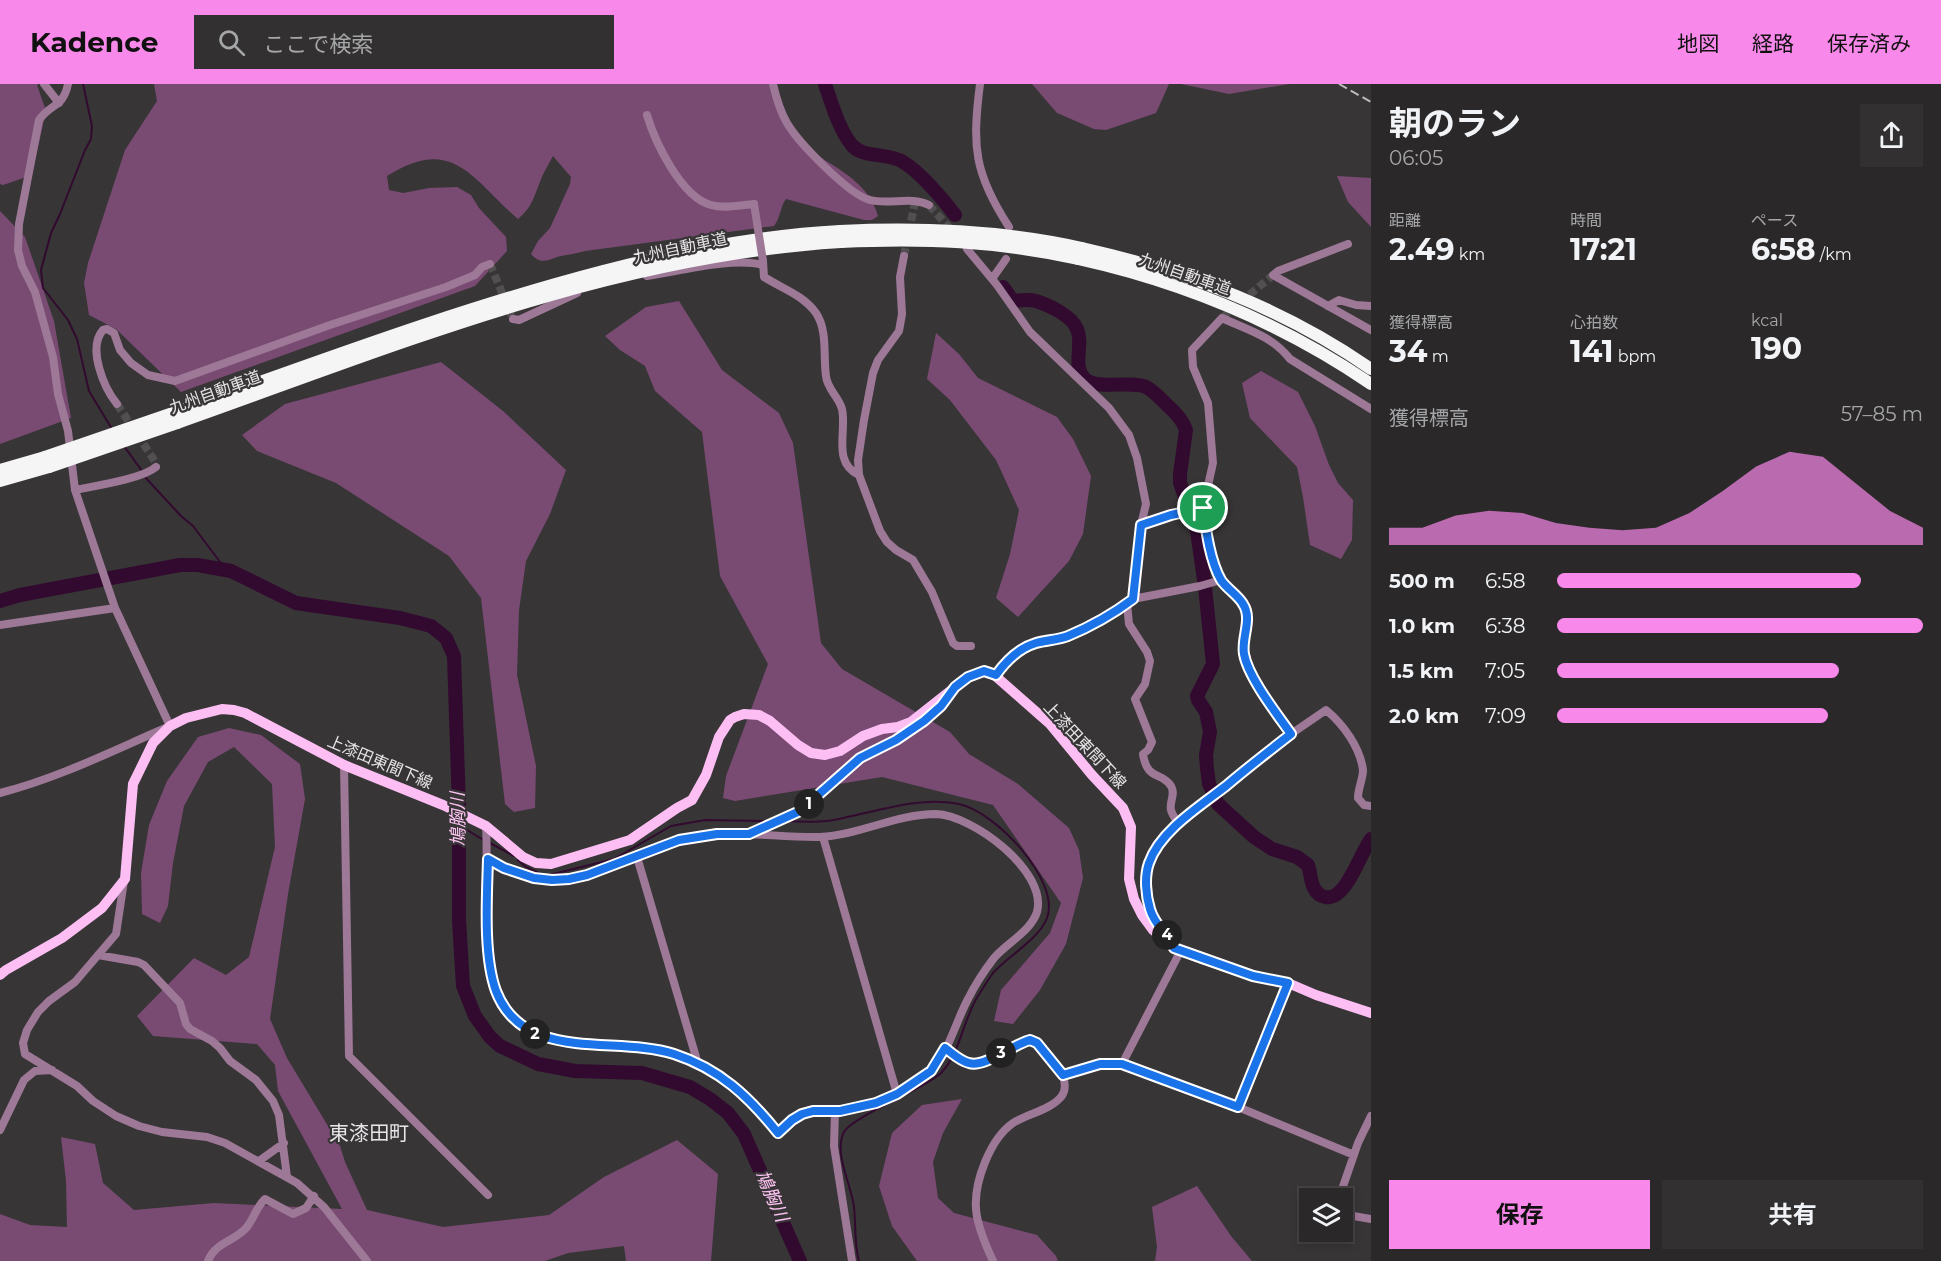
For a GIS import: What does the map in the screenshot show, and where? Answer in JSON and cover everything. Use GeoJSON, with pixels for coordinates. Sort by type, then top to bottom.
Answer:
{"type":"FeatureCollection","features":[{"type":"Feature","properties":{"kind":"highway","name":"九州自動車道"},"geometry":{"type":"LineString","coordinates":[[0,482],[47,462],[175,418],[558,293],[657,268],[840,237],[991,243],[1080,254],[1189,277],[1228,291],[1267,309],[1318,336],[1371,369]]}},
{"type":"Feature","properties":{"kind":"highway","name":"九州自動車道"},"geometry":{"type":"LineString","coordinates":[[1080,254],[1222,304],[1309,345],[1371,384]]}},
{"type":"Feature","properties":{"kind":"highway","name":"九州自動車道"},"geometry":{"type":"LineString","coordinates":[[0,470],[47,462]]}},
{"type":"Feature","properties":{"kind":"main road","name":"上漆田東間下線"},"geometry":{"type":"LineString","coordinates":[[125,879],[133,783],[153,743],[170,726],[204,712],[234,710],[267,724],[344,765],[443,805],[486,826],[523,857],[536,863],[551,864],[630,840],[692,800],[706,775],[719,737],[730,720],[735,717],[744,714],[759,715],[811,753],[825,755],[840,751],[863,736],[911,722],[955,687],[984,671],[996,675],[1014,694],[1050,724],[1122,808],[1131,827],[1129,879],[1134,899],[1153,930],[1178,949],[1205,960],[1253,976],[1288,983],[1371,1013]]}},
{"type":"Feature","properties":{"kind":"main road"},"geometry":{"type":"LineString","coordinates":[[0,975],[62,938],[102,908],[125,879]]}},
{"type":"Feature","properties":{"kind":"street"},"geometry":{"type":"LineString","coordinates":[[44,84],[60,104]]}},
{"type":"Feature","properties":{"kind":"street"},"geometry":{"type":"LineString","coordinates":[[0,793],[20,788],[83,764],[170,726],[115,608],[75,489],[68,431],[58,394],[53,357],[35,292],[22,266],[18,250],[19,225],[39,120],[46,111],[60,104],[66,94],[68,84]]}},
{"type":"Feature","properties":{"kind":"street"},"geometry":{"type":"LineString","coordinates":[[773,84],[787,124],[844,185],[864,199],[907,201],[929,205]]}},
{"type":"Feature","properties":{"kind":"street"},"geometry":{"type":"LineString","coordinates":[[980,84],[976,141],[981,173],[986,190],[1009,227]]}},
{"type":"Feature","properties":{"kind":"street"},"geometry":{"type":"LineString","coordinates":[[647,115],[662,152],[684,185],[694,195],[706,204],[716,206],[754,204],[764,277],[803,299],[821,324],[826,379],[841,406],[843,457],[847,467],[859,475]]}},
{"type":"Feature","properties":{"kind":"street"},"geometry":{"type":"LineString","coordinates":[[1348,244],[1273,275],[1371,330]]}},
{"type":"Feature","properties":{"kind":"street"},"geometry":{"type":"LineString","coordinates":[[967,249],[1030,332],[1109,408],[1129,435],[1137,458],[1146,504],[1130,601],[1129,624],[1150,660],[1145,684],[1135,699],[1152,742],[1143,754],[1144,764],[1151,774],[1168,782],[1173,790],[1171,808],[1178,823]]}},
{"type":"Feature","properties":{"kind":"street"},"geometry":{"type":"LineString","coordinates":[[904,256],[900,277],[899,295],[902,314],[899,331],[878,360],[873,373],[858,460],[859,475],[887,543],[913,560],[932,592],[953,643],[971,646]]}},
{"type":"Feature","properties":{"kind":"street"},"geometry":{"type":"LineString","coordinates":[[992,279],[1006,259]]}},
{"type":"Feature","properties":{"kind":"street"},"geometry":{"type":"LineString","coordinates":[[513,319],[519,320],[585,290],[638,278],[732,263],[763,263]]}},
{"type":"Feature","properties":{"kind":"street"},"geometry":{"type":"LineString","coordinates":[[117,404],[109,395],[102,378],[97,352],[98,337],[103,330],[107,329],[114,333],[120,350],[127,359],[148,375],[175,381],[330,325],[446,287],[475,275],[482,267],[490,264]]}},
{"type":"Feature","properties":{"kind":"street"},"geometry":{"type":"LineString","coordinates":[[1328,306],[1339,300],[1371,306]]}},
{"type":"Feature","properties":{"kind":"street"},"geometry":{"type":"LineString","coordinates":[[1291,734],[1269,704],[1249,668],[1243,646],[1247,617],[1244,604],[1221,580],[1206,534],[1203,508],[1213,463],[1208,403],[1193,368],[1192,350],[1222,318],[1270,339],[1281,347],[1290,359],[1371,409]]}},
{"type":"Feature","properties":{"kind":"street"},"geometry":{"type":"LineString","coordinates":[[75,489],[150,472],[156,467]]}},
{"type":"Feature","properties":{"kind":"street"},"geometry":{"type":"LineString","coordinates":[[1141,525],[1203,508]]}},
{"type":"Feature","properties":{"kind":"street"},"geometry":{"type":"LineString","coordinates":[[996,675],[1023,648],[1088,628],[1130,601],[1221,580]]}},
{"type":"Feature","properties":{"kind":"street"},"geometry":{"type":"LineString","coordinates":[[0,625],[115,608]]}},
{"type":"Feature","properties":{"kind":"street"},"geometry":{"type":"LineString","coordinates":[[749,834],[800,811],[860,758],[896,740],[924,721],[941,706],[955,687]]}},
{"type":"Feature","properties":{"kind":"street"},"geometry":{"type":"LineString","coordinates":[[1122,1064],[1178,949],[1156,923],[1150,911],[1146,881],[1148,864],[1155,850],[1178,823],[1291,734],[1326,710],[1349,736],[1359,754],[1363,770],[1358,798],[1364,805],[1371,806]]}},
{"type":"Feature","properties":{"kind":"street"},"geometry":{"type":"LineString","coordinates":[[344,765],[349,1056],[488,1195]]}},
{"type":"Feature","properties":{"kind":"street"},"geometry":{"type":"LineString","coordinates":[[486,826],[488,935],[492,975],[496,991],[513,1019],[536,1034],[574,1043],[646,1048],[674,1054],[698,1064],[741,1091],[778,1133],[802,1114],[813,1111],[835,1111],[876,1103],[897,1094],[931,1071],[945,1048],[977,982],[995,957],[1011,940],[1026,929],[1036,914],[1036,895],[1032,883],[997,840],[955,817],[938,814],[917,815],[854,832],[823,837],[749,834],[696,836],[679,840],[587,875],[552,880],[534,878],[504,868],[488,859]]}},
{"type":"Feature","properties":{"kind":"street"},"geometry":{"type":"LineString","coordinates":[[823,837],[897,1094]]}},
{"type":"Feature","properties":{"kind":"street"},"geometry":{"type":"LineString","coordinates":[[637,857],[698,1064]]}},
{"type":"Feature","properties":{"kind":"street"},"geometry":{"type":"LineString","coordinates":[[125,879],[116,934],[75,982],[48,1000],[38,1012],[22,1043],[25,1054],[54,1070],[116,1116],[139,1126],[162,1132],[215,1139],[231,1145],[288,1177],[314,1196],[367,1261]]}},
{"type":"Feature","properties":{"kind":"street"},"geometry":{"type":"LineString","coordinates":[[98,955],[138,962],[149,969],[166,991],[180,1003],[186,1024],[190,1029],[212,1041],[230,1061],[256,1080],[273,1101],[279,1115],[288,1177]]}},
{"type":"Feature","properties":{"kind":"street"},"geometry":{"type":"LineString","coordinates":[[1238,1107],[1288,983]]}},
{"type":"Feature","properties":{"kind":"street"},"geometry":{"type":"LineString","coordinates":[[945,1048],[963,1060],[976,1065],[1019,1043],[1030,1040],[1037,1043],[1063,1075],[1066,1085],[1064,1095],[1057,1102],[1012,1124],[998,1140],[983,1164],[976,1212],[993,1261]]}},
{"type":"Feature","properties":{"kind":"street"},"geometry":{"type":"LineString","coordinates":[[1063,1075],[1100,1064],[1122,1064],[1238,1107],[1354,1155]]}},
{"type":"Feature","properties":{"kind":"street"},"geometry":{"type":"LineString","coordinates":[[0,1130],[24,1080],[36,1071],[54,1070]]}},
{"type":"Feature","properties":{"kind":"street"},"geometry":{"type":"LineString","coordinates":[[835,1111],[834,1146],[852,1261]]}},
{"type":"Feature","properties":{"kind":"street"},"geometry":{"type":"LineString","coordinates":[[1342,1188],[1371,1116]]}},
{"type":"Feature","properties":{"kind":"street"},"geometry":{"type":"LineString","coordinates":[[260,1161],[284,1143]]}},
{"type":"Feature","properties":{"kind":"street"},"geometry":{"type":"LineString","coordinates":[[208,1261],[210,1254],[219,1245],[246,1229],[265,1199],[293,1214],[306,1208],[314,1196]]}},
{"type":"Feature","properties":{"kind":"street"},"geometry":{"type":"LineString","coordinates":[[1353,1216],[1371,1219]]}},
{"type":"Feature","properties":{"kind":"shaded area"},"geometry":{"type":"Polygon","coordinates":[[[0,84],[39,84],[37,85],[46,111],[32,175],[3,185],[0,184],[0,84]]]}},
{"type":"Feature","properties":{"kind":"shaded area"},"geometry":{"type":"Polygon","coordinates":[[[154,84],[774,84],[788,123],[797,140],[855,181],[873,202],[878,216],[872,220],[864,220],[786,199],[774,226],[585,251],[543,261],[531,254],[538,241],[550,228],[571,177],[553,156],[532,202],[518,219],[474,177],[460,167],[445,161],[429,159],[410,164],[387,176],[389,190],[403,193],[429,188],[457,187],[471,195],[479,208],[506,237],[507,251],[475,286],[181,392],[116,329],[89,315],[84,283],[88,263],[125,150],[157,101],[154,84]]]}},
{"type":"Feature","properties":{"kind":"shaded area"},"geometry":{"type":"Polygon","coordinates":[[[1032,84],[1169,84],[1156,113],[1106,130],[1094,129],[1057,113],[1032,84]]]}},
{"type":"Feature","properties":{"kind":"shaded area"},"geometry":{"type":"Polygon","coordinates":[[[1181,84],[1289,84],[1229,94],[1181,84]]]}},
{"type":"Feature","properties":{"kind":"shaded area"},"geometry":{"type":"Polygon","coordinates":[[[1337,176],[1371,178],[1371,227],[1348,202],[1337,176]]]}},
{"type":"Feature","properties":{"kind":"shaded area"},"geometry":{"type":"Polygon","coordinates":[[[0,211],[25,237],[54,321],[71,418],[0,444],[0,211]]]}},
{"type":"Feature","properties":{"kind":"shaded area"},"geometry":{"type":"Polygon","coordinates":[[[679,301],[722,370],[779,413],[793,443],[821,643],[842,669],[950,732],[969,754],[1018,784],[1069,828],[1079,850],[1083,878],[1066,944],[1040,990],[1013,1024],[994,1021],[1001,990],[1050,933],[1061,903],[993,805],[882,777],[735,801],[723,798],[726,776],[768,664],[720,576],[702,432],[655,391],[645,366],[620,350],[605,336],[646,307],[679,301]]]}},
{"type":"Feature","properties":{"kind":"shaded area"},"geometry":{"type":"Polygon","coordinates":[[[936,333],[959,354],[978,378],[1057,417],[1073,439],[1091,476],[1083,534],[1069,561],[1018,617],[996,598],[1010,554],[1019,510],[996,460],[950,400],[927,379],[936,333]]]}},
{"type":"Feature","properties":{"kind":"shaded area"},"geometry":{"type":"Polygon","coordinates":[[[441,362],[503,411],[566,470],[550,514],[526,561],[519,610],[517,675],[536,766],[535,808],[514,812],[505,804],[481,598],[449,556],[336,483],[257,451],[242,435],[285,404],[441,362]]]}},
{"type":"Feature","properties":{"kind":"shaded area"},"geometry":{"type":"Polygon","coordinates":[[[1261,371],[1298,392],[1315,426],[1338,483],[1353,500],[1352,540],[1341,559],[1310,545],[1297,467],[1250,418],[1242,383],[1261,371]]]}},
{"type":"Feature","properties":{"kind":"shaded area"},"geometry":{"type":"Polygon","coordinates":[[[229,728],[261,735],[300,764],[305,799],[288,894],[270,1019],[287,1058],[340,1146],[367,1210],[443,1227],[549,1215],[604,1177],[677,1140],[718,1174],[711,1261],[626,1261],[624,1246],[568,1253],[545,1261],[0,1261],[0,1214],[30,1225],[67,1227],[66,1181],[61,1137],[95,1144],[103,1183],[134,1210],[214,1203],[342,1209],[278,1091],[275,1065],[257,1044],[153,1036],[137,1016],[194,958],[226,975],[249,957],[275,847],[272,784],[234,747],[208,762],[184,806],[173,863],[168,906],[160,923],[142,914],[141,873],[149,825],[167,781],[198,737],[229,728]]]}},
{"type":"Feature","properties":{"kind":"shaded area"},"geometry":{"type":"Polygon","coordinates":[[[962,1099],[943,1133],[933,1162],[938,1198],[954,1213],[1037,1235],[1058,1261],[917,1261],[892,1226],[879,1186],[892,1133],[922,1105],[962,1099]]]}},
{"type":"Feature","properties":{"kind":"shaded area"},"geometry":{"type":"Polygon","coordinates":[[[1197,1186],[1231,1236],[1252,1261],[1155,1261],[1157,1247],[1152,1207],[1197,1186]]]}},
{"type":"Feature","properties":{"kind":"waterway"},"geometry":{"type":"LineString","coordinates":[[83,84],[92,126],[91,139],[51,233],[41,270],[43,288],[68,320],[77,339],[89,391],[112,429]]}},
{"type":"Feature","properties":{"kind":"waterway"},"geometry":{"type":"LineString","coordinates":[[825,84],[839,123],[851,144],[862,152],[897,159],[910,166],[931,186],[955,215]]}},
{"type":"Feature","properties":{"kind":"waterway"},"geometry":{"type":"LineString","coordinates":[[1003,287],[1013,301],[1036,301],[1065,315],[1074,324],[1079,335],[1079,367],[1084,378],[1089,382],[1146,387],[1173,410],[1185,426],[1180,483],[1197,531],[1213,664],[1197,696],[1206,712],[1210,732],[1206,755],[1207,768],[1209,784],[1218,804],[1254,837],[1272,849],[1297,857],[1308,865],[1314,888],[1318,894],[1325,897],[1333,897],[1346,885],[1371,839]]}},
{"type":"Feature","properties":{"kind":"waterway"},"geometry":{"type":"LineString","coordinates":[[124,446],[142,471]]}},
{"type":"Feature","properties":{"kind":"waterway"},"geometry":{"type":"LineString","coordinates":[[144,476],[193,526],[226,570]]}},
{"type":"Feature","properties":{"kind":"waterway","name":"鳩胸川"},"geometry":{"type":"LineString","coordinates":[[0,601],[20,595],[180,565],[198,565],[231,571],[296,603],[400,618],[431,626],[446,638],[454,656],[459,807],[459,920],[463,986],[475,1016],[490,1037],[500,1046],[538,1064],[575,1071],[642,1073],[690,1087],[710,1099],[728,1113],[744,1134],[800,1261]]}},
{"type":"Feature","properties":{"kind":"waterway"},"geometry":{"type":"LineString","coordinates":[[784,821],[828,821],[912,803],[959,804],[989,819],[1021,849],[1035,867],[1049,902],[1047,918],[1043,926],[993,973],[982,990],[973,1005],[958,1045],[948,1065],[941,1073],[920,1087],[860,1118],[844,1132],[841,1140],[842,1159],[853,1199],[859,1261]]}},
{"type":"Feature","properties":{"kind":"waterway"},"geometry":{"type":"LineString","coordinates":[[518,860],[526,867],[545,876],[614,859],[671,826],[705,820],[770,821]]}},
{"type":"Feature","properties":{"kind":"waterway"},"geometry":{"type":"LineString","coordinates":[[459,825],[485,841]]}},
{"type":"Feature","properties":{"kind":"waterway"},"geometry":{"type":"LineString","coordinates":[[490,843],[514,856]]}},
{"type":"Feature","properties":{"kind":"tunnel"},"geometry":{"type":"LineString","coordinates":[[904,256],[915,202]]}},
{"type":"Feature","properties":{"kind":"tunnel"},"geometry":{"type":"LineString","coordinates":[[929,205],[953,232]]}},
{"type":"Feature","properties":{"kind":"tunnel"},"geometry":{"type":"LineString","coordinates":[[490,264],[513,319]]}},
{"type":"Feature","properties":{"kind":"tunnel"},"geometry":{"type":"LineString","coordinates":[[1222,318],[1273,275]]}},
{"type":"Feature","properties":{"kind":"tunnel"},"geometry":{"type":"LineString","coordinates":[[117,404],[156,463],[156,467]]}},
{"type":"Feature","properties":{"kind":"railway"},"geometry":{"type":"LineString","coordinates":[[1339,84],[1371,102]]}},
{"type":"Feature","properties":{"kind":"district","name":"東漆田町"},"geometry":{"type":"Point","coordinates":[369,1133]}},
{"type":"Feature","properties":{"kind":"route"},"geometry":{"type":"LineString","coordinates":[[1203,508],[1206,534],[1215,566],[1221,580],[1244,604],[1247,617],[1244,656],[1269,704],[1291,734],[1178,823],[1155,850],[1148,864],[1146,881],[1150,911],[1174,948],[1253,976],[1288,983],[1238,1107],[1119,1063],[1100,1064],[1063,1075],[1037,1043],[1030,1040],[1019,1043],[976,1065],[969,1064],[945,1048],[927,1075],[897,1094],[876,1103],[840,1111],[813,1111],[802,1114],[778,1133],[741,1091],[698,1064],[674,1054],[646,1048],[574,1043],[536,1034],[513,1019],[506,1010],[496,991],[492,975],[488,935],[488,859],[504,868],[534,878],[569,879],[587,875],[679,840],[717,834],[749,834],[783,820],[800,811],[819,796],[860,758],[896,740],[924,721],[941,706],[955,687],[968,677],[984,671],[996,675],[1023,648],[1088,628],[1127,604],[1133,599],[1141,525],[1203,508]]}}]}
